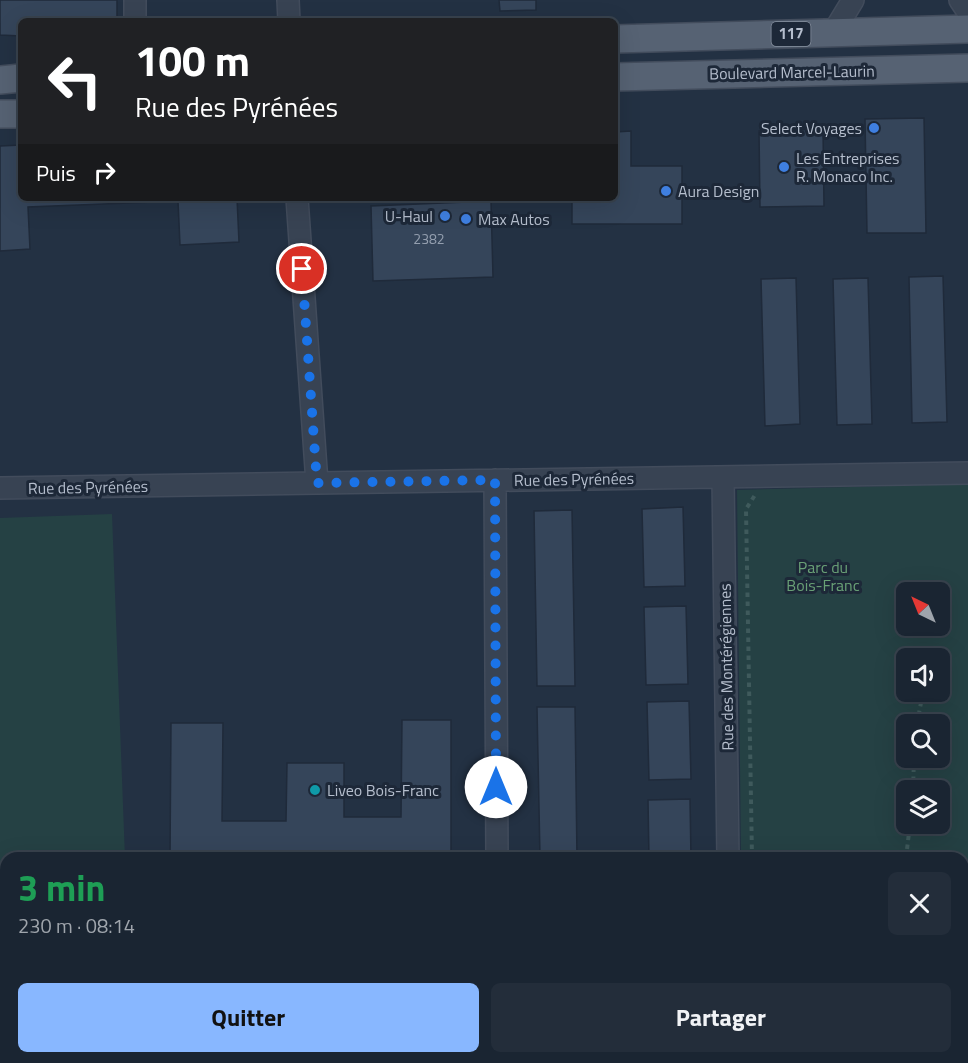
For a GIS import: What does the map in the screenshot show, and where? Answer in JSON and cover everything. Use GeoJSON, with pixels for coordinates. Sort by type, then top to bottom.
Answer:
{"type":"FeatureCollection","features":[{"type":"Feature","properties":{"kind":"main road","name":"117"},"geometry":{"type":"LineString","coordinates":[[618,39],[968,29]]}},
{"type":"Feature","properties":{"kind":"main road","name":"Boulevard Marcel-Laurin"},"geometry":{"type":"LineString","coordinates":[[618,77],[968,68]]}},
{"type":"Feature","properties":{"kind":"main road"},"geometry":{"type":"LineString","coordinates":[[0,80],[18,78]]}},
{"type":"Feature","properties":{"kind":"main road"},"geometry":{"type":"LineString","coordinates":[[0,114],[18,114]]}},
{"type":"Feature","properties":{"kind":"street"},"geometry":{"type":"LineString","coordinates":[[135,0],[135,18]]}},
{"type":"Feature","properties":{"kind":"street"},"geometry":{"type":"LineString","coordinates":[[288,0],[289,18]]}},
{"type":"Feature","properties":{"kind":"street"},"geometry":{"type":"LineString","coordinates":[[833,33],[853,0]]}},
{"type":"Feature","properties":{"kind":"street"},"geometry":{"type":"LineString","coordinates":[[960,0],[968,12]]}},
{"type":"Feature","properties":{"kind":"street"},"geometry":{"type":"LineString","coordinates":[[297,201],[317,483]]}},
{"type":"Feature","properties":{"kind":"street","name":"Rue des Pyrénées"},"geometry":{"type":"LineString","coordinates":[[0,488],[968,473]]}},
{"type":"Feature","properties":{"kind":"street","name":"Rue des Montérégiennes"},"geometry":{"type":"LineString","coordinates":[[723,477],[728,852]]}},
{"type":"Feature","properties":{"kind":"street"},"geometry":{"type":"LineString","coordinates":[[495,480],[496,852]]}},
{"type":"Feature","properties":{"kind":"path"},"geometry":{"type":"LineString","coordinates":[[752,852],[746,509],[756,494]]}},
{"type":"Feature","properties":{"kind":"path"},"geometry":{"type":"LineString","coordinates":[[908,852],[909,834]]}},
{"type":"Feature","properties":{"kind":"green space","name":"Parc du Bois-Franc"},"geometry":{"type":"Polygon","coordinates":[[[968,484],[968,852],[741,852],[737,490],[968,484]]]}},
{"type":"Feature","properties":{"kind":"green space"},"geometry":{"type":"Polygon","coordinates":[[[112,514],[125,852],[0,852],[0,518],[112,514]]]}},
{"type":"Feature","properties":{"kind":"building"},"geometry":{"type":"Polygon","coordinates":[[[0,0],[117,0],[117,18],[18,18],[18,36],[0,35],[0,0]]]}},
{"type":"Feature","properties":{"kind":"building"},"geometry":{"type":"Polygon","coordinates":[[[499,0],[536,0],[536,10],[500,11],[499,0]]]}},
{"type":"Feature","properties":{"kind":"building"},"geometry":{"type":"Polygon","coordinates":[[[924,118],[926,233],[867,233],[865,119],[924,118]]]}},
{"type":"Feature","properties":{"kind":"building"},"geometry":{"type":"Polygon","coordinates":[[[823,129],[824,206],[760,207],[759,131],[823,129]]]}},
{"type":"Feature","properties":{"kind":"building"},"geometry":{"type":"Polygon","coordinates":[[[631,131],[631,166],[682,166],[682,224],[572,224],[572,201],[618,201],[618,132],[631,131]]]}},
{"type":"Feature","properties":{"kind":"building"},"geometry":{"type":"Polygon","coordinates":[[[18,145],[18,201],[178,201],[28,207],[30,249],[0,251],[0,146],[18,145]]]}},
{"type":"Feature","properties":{"kind":"building"},"geometry":{"type":"Polygon","coordinates":[[[178,201],[237,201],[239,242],[180,245],[178,201]]]}},
{"type":"Feature","properties":{"kind":"building"},"geometry":{"type":"Polygon","coordinates":[[[491,201],[493,277],[373,281],[371,206],[491,201]]]}},
{"type":"Feature","properties":{"kind":"building"},"geometry":{"type":"Polygon","coordinates":[[[943,276],[947,422],[912,423],[909,277],[943,276]]]}},
{"type":"Feature","properties":{"kind":"building"},"geometry":{"type":"Polygon","coordinates":[[[796,278],[800,424],[765,426],[761,279],[796,278]]]}},
{"type":"Feature","properties":{"kind":"building"},"geometry":{"type":"Polygon","coordinates":[[[868,278],[872,424],[837,425],[833,279],[868,278]]]}},
{"type":"Feature","properties":{"kind":"building"},"geometry":{"type":"Polygon","coordinates":[[[683,507],[685,586],[644,587],[642,509],[683,507]]]}},
{"type":"Feature","properties":{"kind":"building"},"geometry":{"type":"Polygon","coordinates":[[[572,510],[575,686],[537,686],[534,511],[572,510]]]}},
{"type":"Feature","properties":{"kind":"building"},"geometry":{"type":"Polygon","coordinates":[[[686,606],[688,684],[646,685],[644,607],[686,606]]]}},
{"type":"Feature","properties":{"kind":"building"},"geometry":{"type":"Polygon","coordinates":[[[689,701],[691,779],[649,780],[647,702],[689,701]]]}},
{"type":"Feature","properties":{"kind":"building"},"geometry":{"type":"Polygon","coordinates":[[[537,707],[575,707],[577,852],[540,852],[537,707]]]}},
{"type":"Feature","properties":{"kind":"building","name":"Liveo Bois-Franc"},"geometry":{"type":"Polygon","coordinates":[[[402,720],[451,720],[451,852],[170,852],[171,723],[223,723],[222,821],[286,821],[287,763],[344,763],[344,817],[401,817],[402,720]]]}},
{"type":"Feature","properties":{"kind":"building"},"geometry":{"type":"Polygon","coordinates":[[[690,799],[691,852],[649,852],[648,800],[690,799]]]}},
{"type":"Feature","properties":{"kind":"place","name":"Select Voyages"},"geometry":{"type":"Point","coordinates":[874,128]}},
{"type":"Feature","properties":{"kind":"place","name":"Les Entreprises R. Monaco Inc."},"geometry":{"type":"Point","coordinates":[784,167]}},
{"type":"Feature","properties":{"kind":"place","name":"Aura Design"},"geometry":{"type":"Point","coordinates":[666,191]}},
{"type":"Feature","properties":{"kind":"place","name":"U-Haul"},"geometry":{"type":"Point","coordinates":[445,216]}},
{"type":"Feature","properties":{"kind":"place","name":"Max Autos"},"geometry":{"type":"Point","coordinates":[466,219]}},
{"type":"Feature","properties":{"kind":"place","name":"Liveo Bois-Franc"},"geometry":{"type":"Point","coordinates":[315,790]}},
{"type":"Feature","properties":{"kind":"route"},"geometry":{"type":"LineString","coordinates":[[302,269],[317,483],[495,480],[496,787]]}}]}
